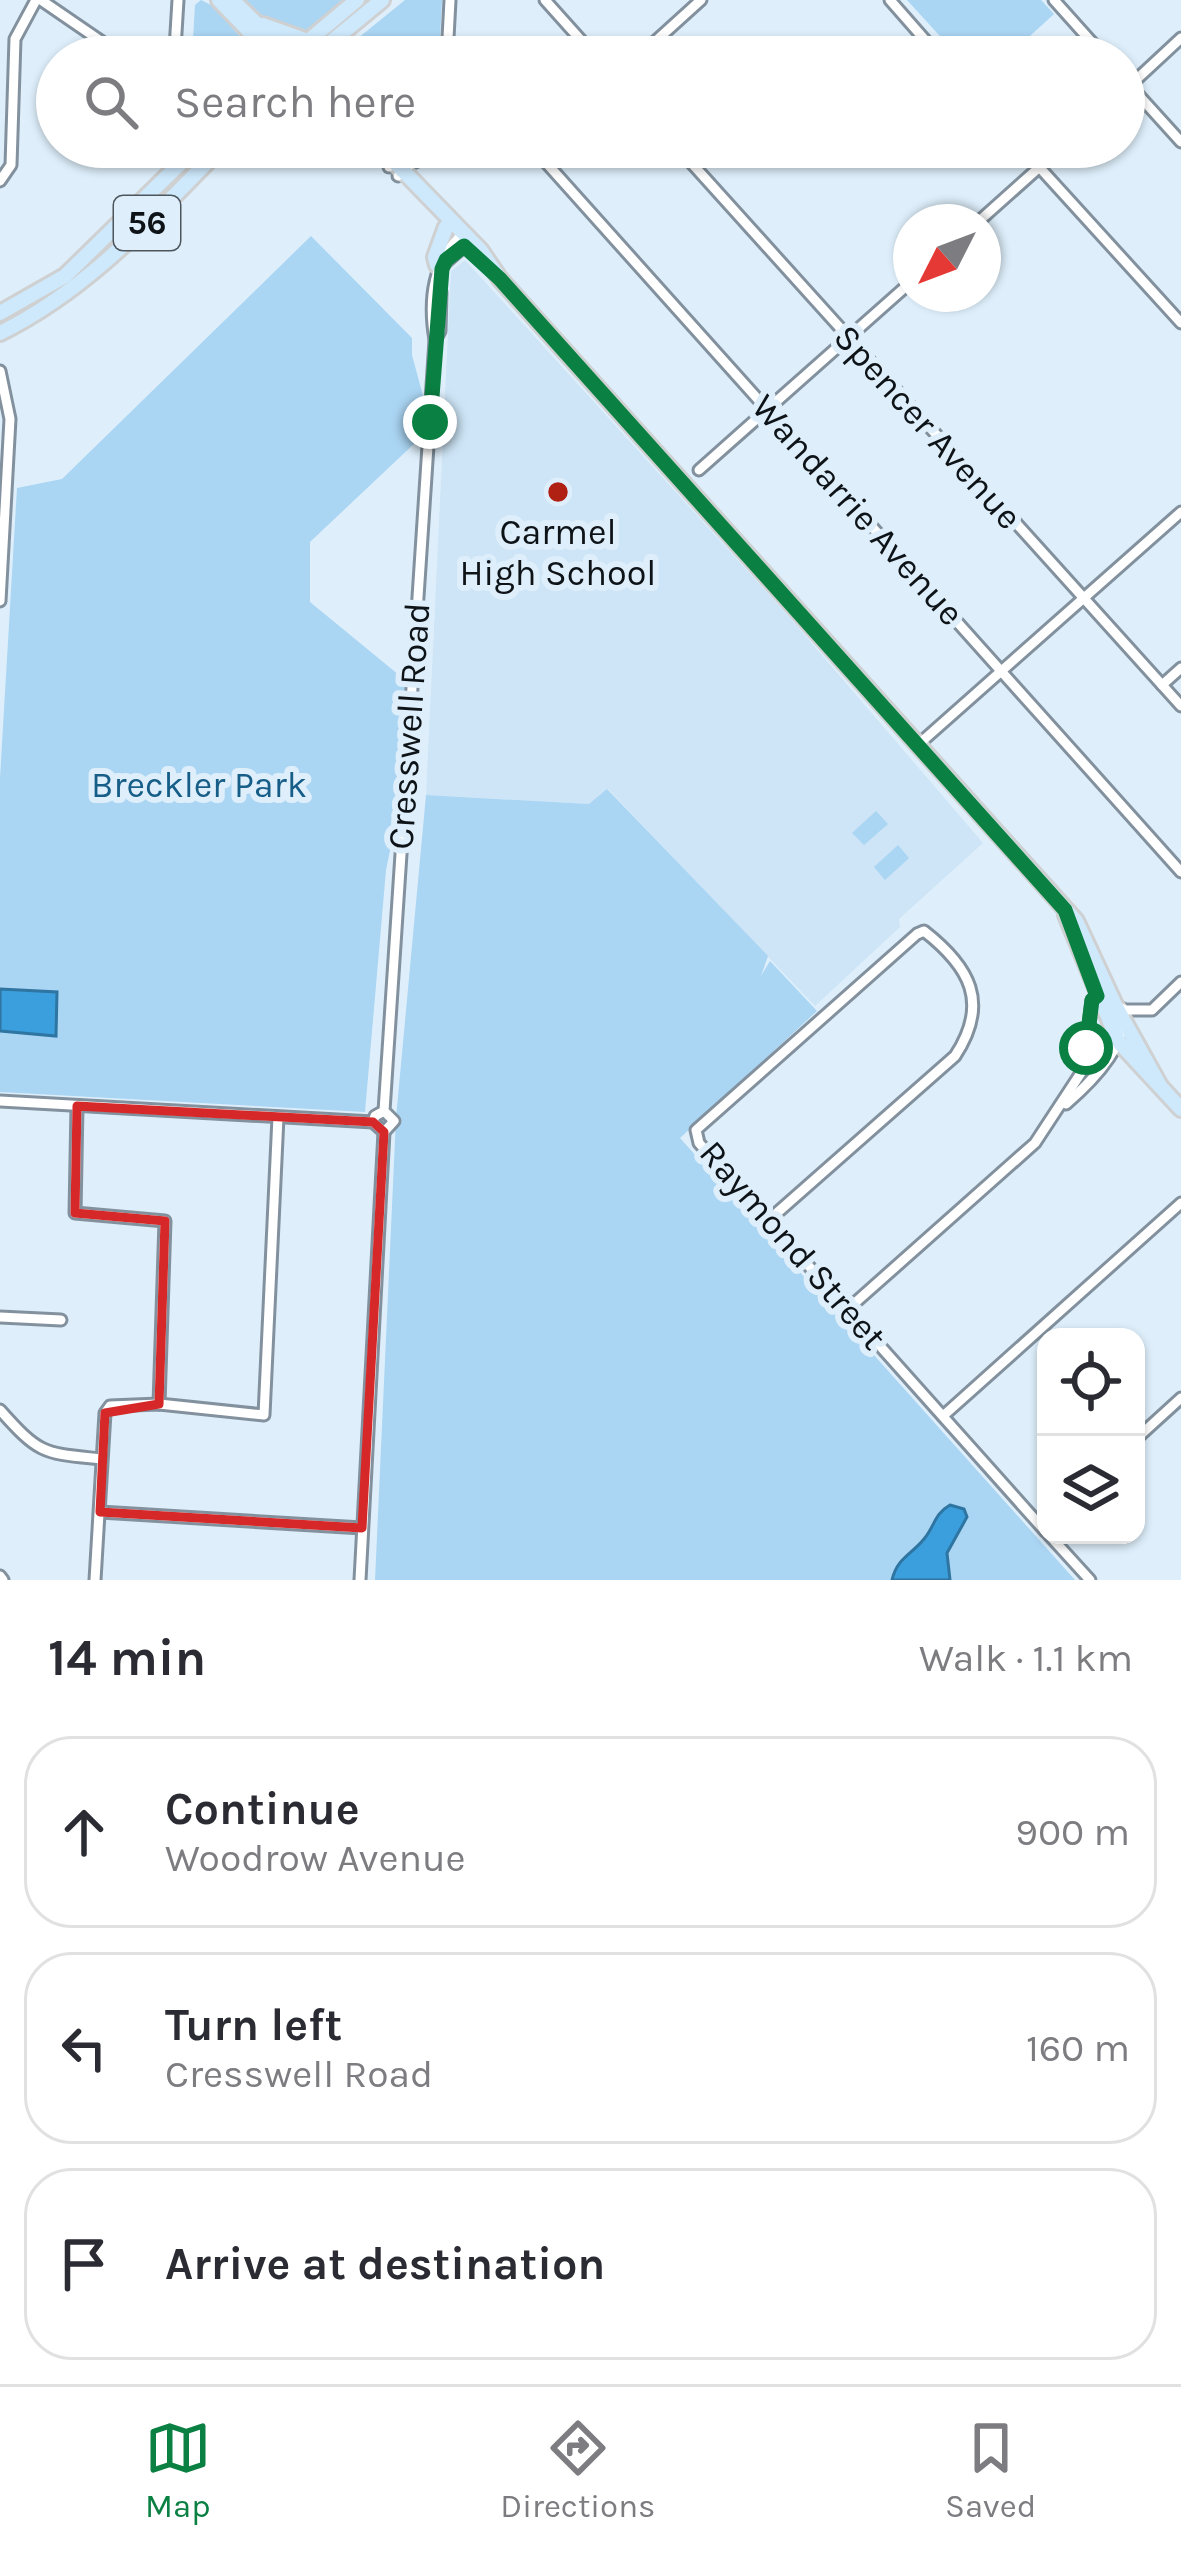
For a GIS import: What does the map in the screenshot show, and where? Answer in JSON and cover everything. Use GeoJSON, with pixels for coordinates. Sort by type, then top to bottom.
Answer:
{"type":"FeatureCollection","features":[{"type":"Feature","properties":{"kind":"main road"},"geometry":{"type":"LineString","coordinates":[[219,0],[254,36]]}},
{"type":"Feature","properties":{"kind":"main road"},"geometry":{"type":"LineString","coordinates":[[232,0],[268,36]]}},
{"type":"Feature","properties":{"kind":"main road"},"geometry":{"type":"LineString","coordinates":[[310,36],[356,0]]}},
{"type":"Feature","properties":{"kind":"main road"},"geometry":{"type":"LineString","coordinates":[[339,36],[382,0]]}},
{"type":"Feature","properties":{"kind":"main road"},"geometry":{"type":"LineString","coordinates":[[253,21],[294,36]]}},
{"type":"Feature","properties":{"kind":"main road"},"geometry":{"type":"LineString","coordinates":[[341,36],[344,32]]}},
{"type":"Feature","properties":{"kind":"main road","name":"56"},"geometry":{"type":"LineString","coordinates":[[3,312],[44,290],[88,257],[176,168]]}},
{"type":"Feature","properties":{"kind":"main road","name":"56"},"geometry":{"type":"LineString","coordinates":[[0,333],[67,295],[110,261],[201,168]]}},
{"type":"Feature","properties":{"kind":"main road"},"geometry":{"type":"LineString","coordinates":[[418,168],[419,185]]}},
{"type":"Feature","properties":{"kind":"main road"},"geometry":{"type":"LineString","coordinates":[[396,169],[419,185],[460,237]]}},
{"type":"Feature","properties":{"kind":"main road"},"geometry":{"type":"LineString","coordinates":[[396,169],[1065,910],[1082,931],[1115,1005],[1117,1030],[1160,1086]]}},
{"type":"Feature","properties":{"kind":"main road"},"geometry":{"type":"LineString","coordinates":[[437,265],[435,257],[460,237]]}},
{"type":"Feature","properties":{"kind":"main road"},"geometry":{"type":"LineString","coordinates":[[1065,910],[1097,996],[1134,1060],[1181,1109]]}},
{"type":"Feature","properties":{"kind":"street"},"geometry":{"type":"LineString","coordinates":[[0,181],[11,164],[15,39],[39,0],[93,36]]}},
{"type":"Feature","properties":{"kind":"street"},"geometry":{"type":"LineString","coordinates":[[176,36],[178,0]]}},
{"type":"Feature","properties":{"kind":"street"},"geometry":{"type":"LineString","coordinates":[[448,36],[450,0]]}},
{"type":"Feature","properties":{"kind":"street"},"geometry":{"type":"LineString","coordinates":[[545,0],[577,36]]}},
{"type":"Feature","properties":{"kind":"street"},"geometry":{"type":"LineString","coordinates":[[661,36],[701,0]]}},
{"type":"Feature","properties":{"kind":"street"},"geometry":{"type":"LineString","coordinates":[[890,0],[922,36]]}},
{"type":"Feature","properties":{"kind":"street"},"geometry":{"type":"LineString","coordinates":[[1054,0],[1086,36]]}},
{"type":"Feature","properties":{"kind":"street"},"geometry":{"type":"LineString","coordinates":[[1145,69],[1181,38]]}},
{"type":"Feature","properties":{"kind":"street"},"geometry":{"type":"LineString","coordinates":[[1145,105],[1181,142]]}},
{"type":"Feature","properties":{"kind":"street","name":"Wandarrie Avenue"},"geometry":{"type":"LineString","coordinates":[[552,168],[1181,872]]}},
{"type":"Feature","properties":{"kind":"street","name":"Spencer Avenue"},"geometry":{"type":"LineString","coordinates":[[696,168],[1181,706]]}},
{"type":"Feature","properties":{"kind":"street"},"geometry":{"type":"LineString","coordinates":[[998,204],[1038,168]]}},
{"type":"Feature","properties":{"kind":"street"},"geometry":{"type":"LineString","coordinates":[[1040,168],[1181,323]]}},
{"type":"Feature","properties":{"kind":"street","name":"Cresswell Road"},"geometry":{"type":"LineString","coordinates":[[435,340],[440,331],[442,269],[460,237]]}},
{"type":"Feature","properties":{"kind":"street","name":"Cresswell Road"},"geometry":{"type":"LineString","coordinates":[[360,1580],[384,1132],[394,1121],[384,1112],[437,265]]}},
{"type":"Feature","properties":{"kind":"street"},"geometry":{"type":"LineString","coordinates":[[699,470],[893,298]]}},
{"type":"Feature","properties":{"kind":"street"},"geometry":{"type":"LineString","coordinates":[[0,371],[10,418],[0,601]]}},
{"type":"Feature","properties":{"kind":"street"},"geometry":{"type":"LineString","coordinates":[[919,744],[1181,512]]}},
{"type":"Feature","properties":{"kind":"street"},"geometry":{"type":"LineString","coordinates":[[1162,685],[1181,668]]}},
{"type":"Feature","properties":{"kind":"street","name":"Raymond Street"},"geometry":{"type":"LineString","coordinates":[[770,1220],[956,1055],[968,1036],[974,992],[959,965],[924,931],[696,1130],[699,1143],[1037,1519]]}},
{"type":"Feature","properties":{"kind":"street"},"geometry":{"type":"LineString","coordinates":[[1115,1005],[1125,1010],[1153,1010],[1181,982]]}},
{"type":"Feature","properties":{"kind":"street"},"geometry":{"type":"LineString","coordinates":[[1090,1060],[1086,1048],[1092,1000],[1097,996]]}},
{"type":"Feature","properties":{"kind":"street"},"geometry":{"type":"LineString","coordinates":[[1060,1110],[1090,1060],[1117,1030]]}},
{"type":"Feature","properties":{"kind":"street"},"geometry":{"type":"LineString","coordinates":[[848,1309],[1035,1142],[1102,1064],[1117,1030]]}},
{"type":"Feature","properties":{"kind":"street"},"geometry":{"type":"LineString","coordinates":[[1102,1064],[1134,1060]]}},
{"type":"Feature","properties":{"kind":"street"},"geometry":{"type":"LineString","coordinates":[[0,1101],[373,1122]]}},
{"type":"Feature","properties":{"kind":"street"},"geometry":{"type":"LineString","coordinates":[[76,1106],[75,1213],[165,1221],[159,1404]]}},
{"type":"Feature","properties":{"kind":"street"},"geometry":{"type":"LineString","coordinates":[[384,1112],[373,1122],[384,1132]]}},
{"type":"Feature","properties":{"kind":"street"},"geometry":{"type":"LineString","coordinates":[[95,1580],[101,1459],[105,1413],[110,1406],[159,1404],[264,1415],[278,1117]]}},
{"type":"Feature","properties":{"kind":"street"},"geometry":{"type":"LineString","coordinates":[[943,1416],[1181,1203]]}},
{"type":"Feature","properties":{"kind":"street"},"geometry":{"type":"LineString","coordinates":[[0,1317],[61,1320]]}},
{"type":"Feature","properties":{"kind":"street"},"geometry":{"type":"LineString","coordinates":[[1138,1436],[1181,1398]]}},
{"type":"Feature","properties":{"kind":"street"},"geometry":{"type":"LineString","coordinates":[[0,1410],[44,1453],[101,1459]]}},
{"type":"Feature","properties":{"kind":"street"},"geometry":{"type":"LineString","coordinates":[[100,1512],[362,1528]]}},
{"type":"Feature","properties":{"kind":"street","name":"Raymond Street"},"geometry":{"type":"LineString","coordinates":[[1059,1544],[1090,1580]]}},
{"type":"Feature","properties":{"kind":"highlighted area"},"geometry":{"type":"Polygon","coordinates":[[[77,1106],[373,1122],[384,1132],[362,1528],[100,1512],[105,1413],[159,1404],[165,1221],[75,1213],[77,1106]]]}},
{"type":"Feature","properties":{"kind":"shaded area","name":"Carmel High School"},"geometry":{"type":"Polygon","coordinates":[[[465,260],[791,619],[983,843],[899,919],[900,927],[815,1006],[608,789],[590,804],[426,795],[451,271],[465,260]]]}},
{"type":"Feature","properties":{"kind":"green space"},"geometry":{"type":"Polygon","coordinates":[[[201,0],[213,6],[239,36],[193,36],[195,5],[201,0]]]}},
{"type":"Feature","properties":{"kind":"green space"},"geometry":{"type":"Polygon","coordinates":[[[232,0],[357,0],[314,36],[269,36],[232,0]]]}},
{"type":"Feature","properties":{"kind":"green space"},"geometry":{"type":"Polygon","coordinates":[[[405,0],[442,0],[440,36],[361,36],[405,0]]]}},
{"type":"Feature","properties":{"kind":"green space"},"geometry":{"type":"Polygon","coordinates":[[[907,0],[1041,0],[1054,14],[1030,36],[940,36],[907,0]]]}},
{"type":"Feature","properties":{"kind":"green space","name":"Breckler Park"},"geometry":{"type":"Polygon","coordinates":[[[311,236],[412,338],[430,422],[416,442],[310,542],[310,602],[405,680],[399,807],[386,870],[365,1112],[0,1092],[0,778],[17,488],[62,479],[311,236]]]}},
{"type":"Feature","properties":{"kind":"green space"},"geometry":{"type":"Polygon","coordinates":[[[607,789],[768,956],[761,976],[770,961],[817,1011],[680,1138],[1037,1537],[1037,1544],[1043,1544],[1075,1580],[375,1580],[396,1118],[426,795],[589,804],[607,789]]]}},
{"type":"Feature","properties":{"kind":"green space"},"geometry":{"type":"Polygon","coordinates":[[[876,811],[888,824],[864,845],[852,833],[876,811]]]}},
{"type":"Feature","properties":{"kind":"green space"},"geometry":{"type":"Polygon","coordinates":[[[898,845],[909,858],[885,880],[874,867],[898,845]]]}},
{"type":"Feature","properties":{"kind":"water"},"geometry":{"type":"Polygon","coordinates":[[[0,989],[57,992],[56,1036],[0,1031],[0,989]]]}},
{"type":"Feature","properties":{"kind":"water"},"geometry":{"type":"Polygon","coordinates":[[[950,1505],[964,1509],[967,1517],[947,1553],[950,1580],[892,1580],[901,1562],[950,1505]]]}},
{"type":"Feature","properties":{"kind":"place","name":"Carmel High School"},"geometry":{"type":"Point","coordinates":[558,492]}},
{"type":"Feature","properties":{"kind":"route"},"geometry":{"type":"LineString","coordinates":[[430,422],[442,269],[464,246],[500,279],[1065,910],[1097,996],[1092,1000],[1086,1048]]}}]}
